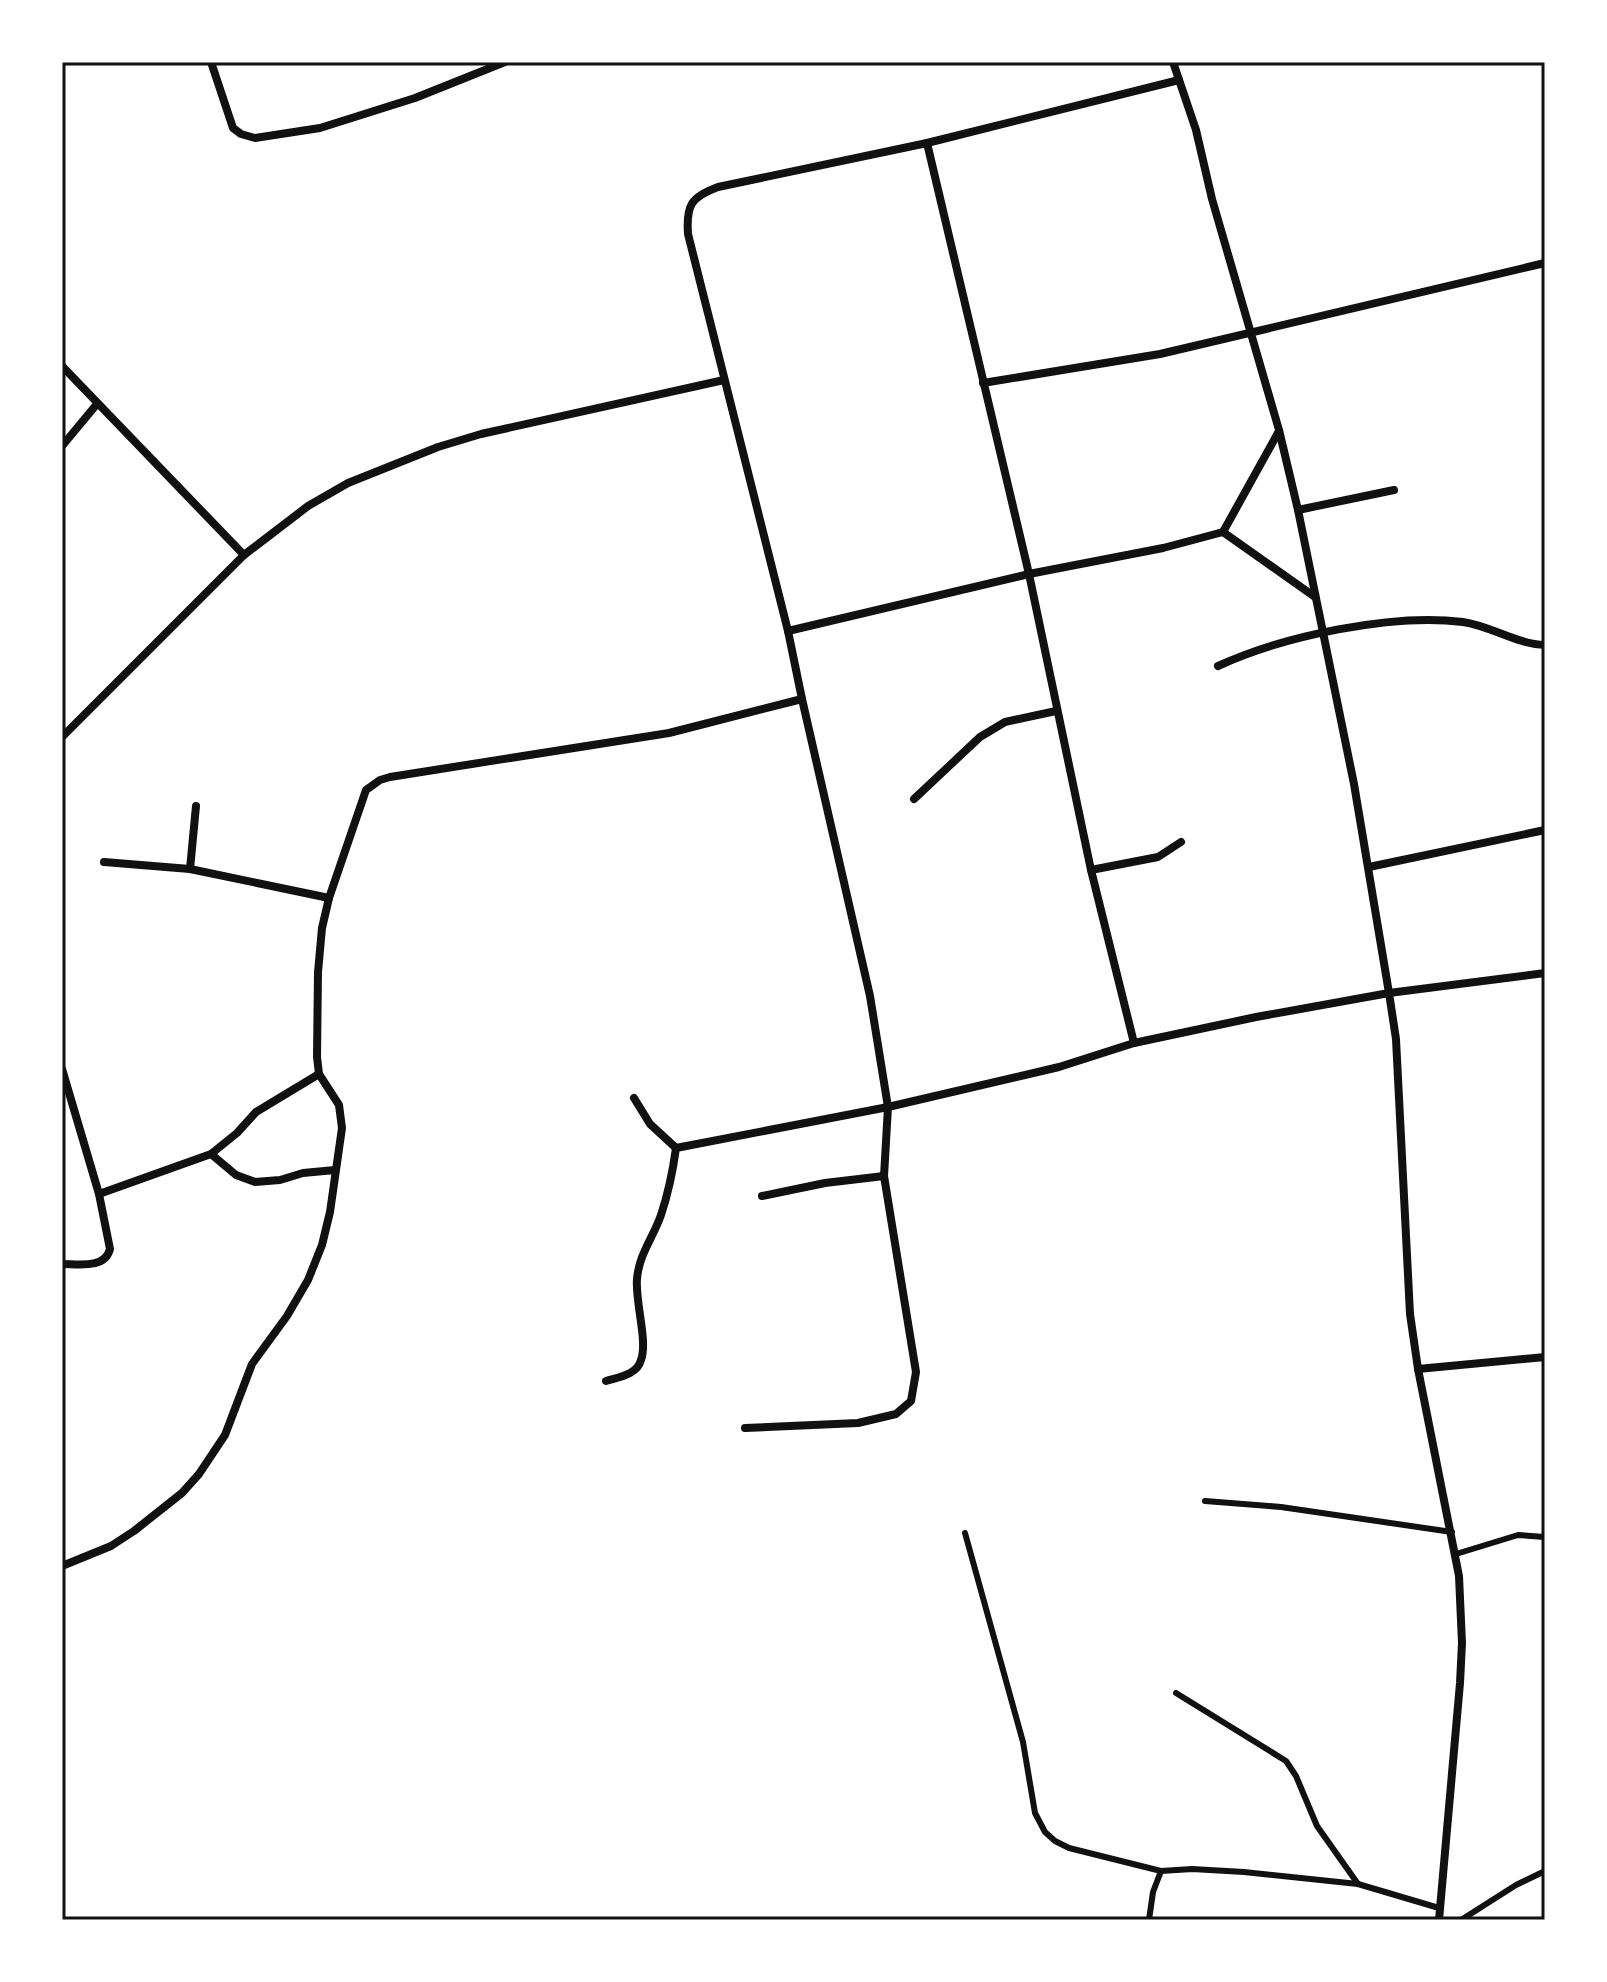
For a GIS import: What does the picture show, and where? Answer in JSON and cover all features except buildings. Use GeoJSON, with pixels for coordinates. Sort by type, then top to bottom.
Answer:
{"type":"FeatureCollection","features":[{"type":"Feature","properties":{"kind":"street"},"geometry":{"type":"LineString","coordinates":[[211,62],[233,128],[255,138],[320,128],[415,98],[505,62]]}},
{"type":"Feature","properties":{"kind":"street"},"geometry":{"type":"LineString","coordinates":[[1173,62],[1196,130],[1212,199],[1279,430],[1298,510],[1369,867],[1396,1039],[1406,1261],[1418,1369],[1456,1554],[1461,1608],[1460,1683],[1439,1920]]}},
{"type":"Feature","properties":{"kind":"street"},"geometry":{"type":"LineString","coordinates":[[745,1428],[858,1423],[896,1414],[911,1401],[916,1372],[884,1176],[888,1107],[870,996],[788,631],[688,234],[689,210],[698,196],[718,187],[927,143],[1179,80]]}},
{"type":"Feature","properties":{"kind":"street"},"geometry":{"type":"LineString","coordinates":[[927,143],[1029,574],[1091,870],[1134,1043]]}},
{"type":"Feature","properties":{"kind":"street"},"geometry":{"type":"LineString","coordinates":[[983,383],[1106,365],[1545,263]]}},
{"type":"Feature","properties":{"kind":"street"},"geometry":{"type":"LineString","coordinates":[[62,366],[244,555]]}},
{"type":"Feature","properties":{"kind":"street"},"geometry":{"type":"LineString","coordinates":[[62,737],[244,555],[308,506],[348,483],[438,447],[481,434],[724,380]]}},
{"type":"Feature","properties":{"kind":"street"},"geometry":{"type":"LineString","coordinates":[[62,446],[97,404]]}},
{"type":"Feature","properties":{"kind":"street"},"geometry":{"type":"LineString","coordinates":[[788,631],[1223,532],[1279,430]]}},
{"type":"Feature","properties":{"kind":"street"},"geometry":{"type":"LineString","coordinates":[[1298,510],[1394,490]]}},
{"type":"Feature","properties":{"kind":"street"},"geometry":{"type":"LineString","coordinates":[[1223,532],[1315,597]]}},
{"type":"Feature","properties":{"kind":"street"},"geometry":{"type":"LineString","coordinates":[[1218,666],[1258,650],[1389,622],[1453,622],[1485,627],[1520,641],[1545,645]]}},
{"type":"Feature","properties":{"kind":"street"},"geometry":{"type":"LineString","coordinates":[[62,1566],[111,1546],[182,1493],[225,1435],[252,1364],[287,1316],[308,1280],[322,1245],[342,1128],[337,1099],[319,1074],[318,972],[322,928],[329,898],[362,796],[380,780],[669,733],[802,699]]}},
{"type":"Feature","properties":{"kind":"street"},"geometry":{"type":"LineString","coordinates":[[914,799],[980,737],[1005,722],[1056,711]]}},
{"type":"Feature","properties":{"kind":"street"},"geometry":{"type":"LineString","coordinates":[[190,869],[196,806]]}},
{"type":"Feature","properties":{"kind":"street"},"geometry":{"type":"LineString","coordinates":[[1369,867],[1545,830]]}},
{"type":"Feature","properties":{"kind":"street"},"geometry":{"type":"LineString","coordinates":[[1091,870],[1158,857],[1181,842]]}},
{"type":"Feature","properties":{"kind":"street"},"geometry":{"type":"LineString","coordinates":[[104,862],[190,869],[329,898]]}},
{"type":"Feature","properties":{"kind":"street"},"geometry":{"type":"LineString","coordinates":[[634,1098],[650,1124],[676,1148],[888,1107],[1059,1067],[1134,1043],[1256,1017],[1389,993],[1545,973]]}},
{"type":"Feature","properties":{"kind":"street"},"geometry":{"type":"LineString","coordinates":[[62,1069],[99,1194],[109,1240],[108,1257],[98,1262],[62,1264]]}},
{"type":"Feature","properties":{"kind":"street"},"geometry":{"type":"LineString","coordinates":[[99,1194],[211,1154],[256,1112],[319,1074]]}},
{"type":"Feature","properties":{"kind":"street"},"geometry":{"type":"LineString","coordinates":[[606,1381],[631,1373],[641,1361],[637,1303],[639,1263],[660,1217],[676,1148]]}},
{"type":"Feature","properties":{"kind":"street"},"geometry":{"type":"LineString","coordinates":[[211,1154],[236,1175],[255,1182],[335,1170]]}},
{"type":"Feature","properties":{"kind":"street"},"geometry":{"type":"LineString","coordinates":[[762,1196],[825,1183],[884,1176]]}},
{"type":"Feature","properties":{"kind":"street"},"geometry":{"type":"LineString","coordinates":[[1418,1369],[1545,1357]]}},
{"type":"Feature","properties":{"kind":"lane"},"geometry":{"type":"LineString","coordinates":[[1205,1501],[1281,1507],[1452,1532]]}},
{"type":"Feature","properties":{"kind":"lane"},"geometry":{"type":"LineString","coordinates":[[965,1533],[1023,1742],[1035,1813],[1055,1841],[1069,1848],[1161,1871],[1218,1871],[1358,1884],[1439,1908]]}},
{"type":"Feature","properties":{"kind":"lane"},"geometry":{"type":"LineString","coordinates":[[1456,1554],[1518,1535],[1545,1537]]}},
{"type":"Feature","properties":{"kind":"lane"},"geometry":{"type":"LineString","coordinates":[[1176,1693],[1286,1761],[1296,1776],[1317,1826],[1358,1884]]}},
{"type":"Feature","properties":{"kind":"lane"},"geometry":{"type":"LineString","coordinates":[[1149,1920],[1153,1892],[1161,1871]]}},
{"type":"Feature","properties":{"kind":"lane"},"geometry":{"type":"LineString","coordinates":[[1461,1920],[1516,1885],[1545,1871]]}}]}
